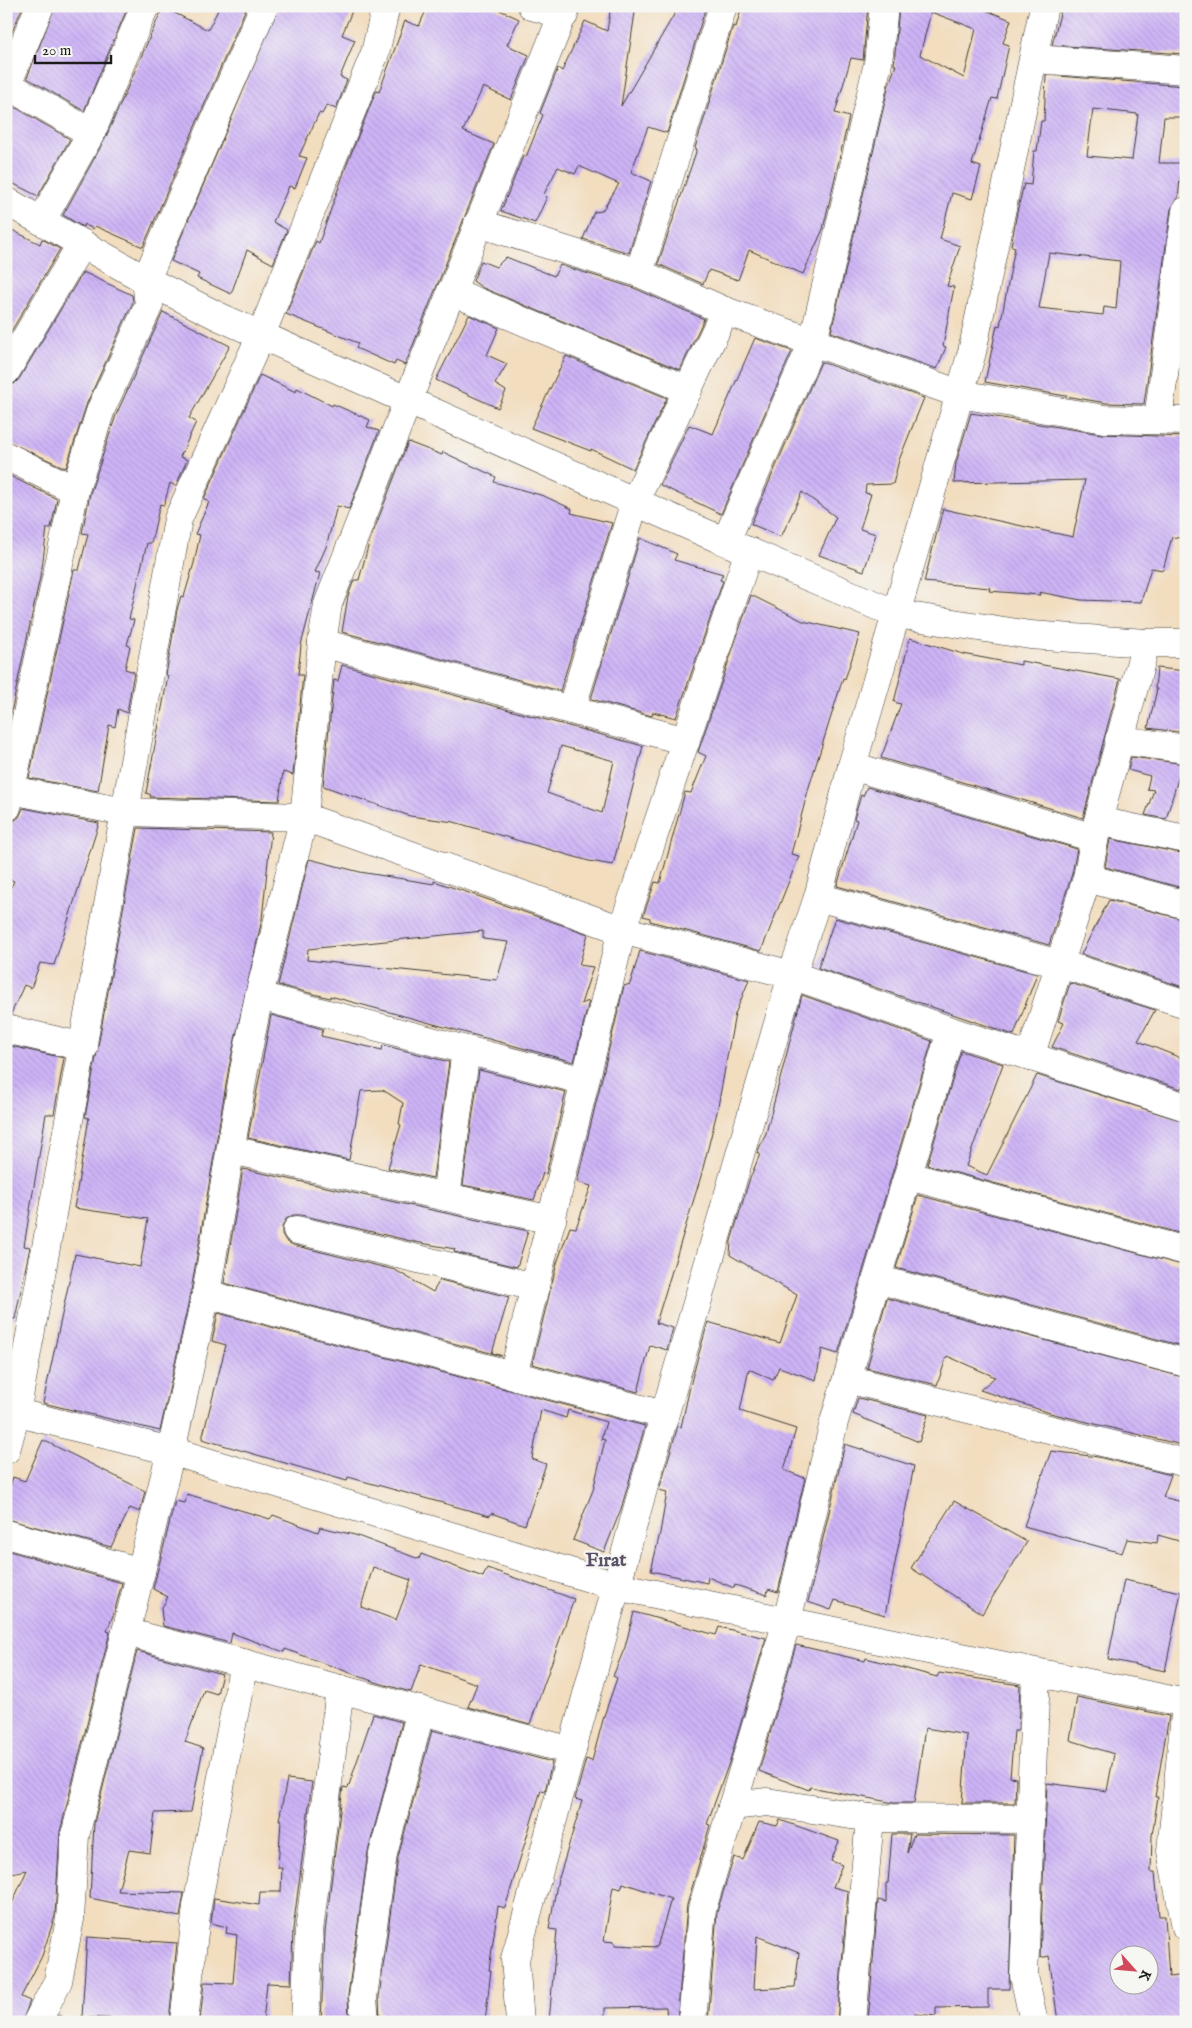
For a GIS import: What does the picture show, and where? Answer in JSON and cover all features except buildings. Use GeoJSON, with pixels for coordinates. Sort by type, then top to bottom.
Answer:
{"type":"FeatureCollection","features":[{"type":"Feature","properties":{"kind":"street"},"geometry":{"type":"LineString","coordinates":[[40,6],[7,84],[91,133]]}},
{"type":"Feature","properties":{"kind":"street"},"geometry":{"type":"LineString","coordinates":[[42,220],[91,133],[145,6]]}},
{"type":"Feature","properties":{"kind":"street"},"geometry":{"type":"LineString","coordinates":[[264,6],[146,280],[149,305],[102,408],[75,490],[8,796],[125,812],[304,816],[622,930],[792,975],[951,1031],[1186,1107]]}},
{"type":"Feature","properties":{"kind":"street"},"geometry":{"type":"LineString","coordinates":[[6,1450],[11,1412],[84,1047],[178,519],[261,335],[375,53],[386,6]]}},
{"type":"Feature","properties":{"kind":"street"},"geometry":{"type":"LineString","coordinates":[[37,2022],[58,1981],[70,1919],[75,1836],[171,1451],[206,1294],[244,1070],[259,996],[304,816],[322,643],[328,604],[478,223],[565,11],[532,6]]}},
{"type":"Feature","properties":{"kind":"street"},"geometry":{"type":"LineString","coordinates":[[639,273],[723,6]]}},
{"type":"Feature","properties":{"kind":"street"},"geometry":{"type":"LineString","coordinates":[[513,1376],[622,930],[686,741],[737,546],[813,342],[878,63],[884,6]]}},
{"type":"Feature","properties":{"kind":"street"},"geometry":{"type":"LineString","coordinates":[[520,2022],[515,1959],[664,1415],[792,975],[818,897],[852,766],[972,352],[1035,60],[1044,6]]}},
{"type":"Feature","properties":{"kind":"street"},"geometry":{"type":"LineString","coordinates":[[1035,60],[1186,70]]}},
{"type":"Feature","properties":{"kind":"street"},"geometry":{"type":"LineString","coordinates":[[6,201],[146,280],[261,335],[737,546],[896,614],[1030,635],[1146,643],[1186,643]]}},
{"type":"Feature","properties":{"kind":"street"},"geometry":{"type":"LineString","coordinates":[[1158,419],[1186,212]]}},
{"type":"Feature","properties":{"kind":"street"},"geometry":{"type":"LineString","coordinates":[[478,223],[639,273],[725,311],[960,394],[1104,419],[1186,421]]}},
{"type":"Feature","properties":{"kind":"street"},"geometry":{"type":"LineString","coordinates":[[6,371],[82,243]]}},
{"type":"Feature","properties":{"kind":"street"},"geometry":{"type":"LineString","coordinates":[[451,291],[688,390]]}},
{"type":"Feature","properties":{"kind":"street"},"geometry":{"type":"LineString","coordinates":[[571,710],[635,501],[725,311]]}},
{"type":"Feature","properties":{"kind":"street"},"geometry":{"type":"LineString","coordinates":[[6,456],[75,490]]}},
{"type":"Feature","properties":{"kind":"street"},"geometry":{"type":"LineString","coordinates":[[322,643],[686,741]]}},
{"type":"Feature","properties":{"kind":"street"},"geometry":{"type":"LineString","coordinates":[[1030,1057],[1087,878],[1096,829],[1146,643]]}},
{"type":"Feature","properties":{"kind":"street"},"geometry":{"type":"LineString","coordinates":[[1119,740],[1186,749]]}},
{"type":"Feature","properties":{"kind":"street"},"geometry":{"type":"LineString","coordinates":[[852,766],[1096,829],[1186,840]]}},
{"type":"Feature","properties":{"kind":"street"},"geometry":{"type":"LineString","coordinates":[[1087,878],[1186,906]]}},
{"type":"Feature","properties":{"kind":"street"},"geometry":{"type":"LineString","coordinates":[[818,897],[1059,965],[1186,1004]]}},
{"type":"Feature","properties":{"kind":"street"},"geometry":{"type":"LineString","coordinates":[[259,996],[585,1081]]}},
{"type":"Feature","properties":{"kind":"street"},"geometry":{"type":"LineString","coordinates":[[6,1029],[84,1047]]}},
{"type":"Feature","properties":{"kind":"street"},"geometry":{"type":"LineString","coordinates":[[692,2022],[702,1909],[787,1622],[834,1422],[951,1031]]}},
{"type":"Feature","properties":{"kind":"street"},"geometry":{"type":"LineString","coordinates":[[446,1197],[466,1050]]}},
{"type":"Feature","properties":{"kind":"street"},"geometry":{"type":"LineString","coordinates":[[231,1150],[552,1220]]}},
{"type":"Feature","properties":{"kind":"street"},"geometry":{"type":"LineString","coordinates":[[909,1176],[1186,1251]]}},
{"type":"Feature","properties":{"kind":"street"},"geometry":{"type":"LineString","coordinates":[[297,1230],[535,1287]]}},
{"type":"Feature","properties":{"kind":"street"},"geometry":{"type":"LineString","coordinates":[[877,1278],[1186,1363]]}},
{"type":"Feature","properties":{"kind":"street"},"geometry":{"type":"LineString","coordinates":[[206,1294],[664,1415]]}},
{"type":"Feature","properties":{"kind":"street"},"geometry":{"type":"LineString","coordinates":[[847,1379],[1186,1463]]}},
{"type":"Feature","properties":{"kind":"street"},"geometry":{"type":"LineString","coordinates":[[11,1412],[171,1451],[616,1586],[1186,1704],[1171,1850],[1186,1928]]}},
{"type":"Feature","properties":{"kind":"street"},"geometry":{"type":"LineString","coordinates":[[6,1534],[141,1572]]}},
{"type":"Feature","properties":{"kind":"street"},"geometry":{"type":"LineString","coordinates":[[126,1632],[572,1751]]}},
{"type":"Feature","properties":{"kind":"street"},"geometry":{"type":"LineString","coordinates":[[184,2022],[197,1906],[244,1663]]}},
{"type":"Feature","properties":{"kind":"street"},"geometry":{"type":"LineString","coordinates":[[1034,2022],[1024,1976],[1036,1673]]}},
{"type":"Feature","properties":{"kind":"street"},"geometry":{"type":"LineString","coordinates":[[305,2022],[309,1931],[340,1689]]}},
{"type":"Feature","properties":{"kind":"street"},"geometry":{"type":"LineString","coordinates":[[365,2022],[364,1997],[383,1854],[420,1710]]}},
{"type":"Feature","properties":{"kind":"street"},"geometry":{"type":"LineString","coordinates":[[732,1806],[768,1802],[870,1818],[1030,1819]]}},
{"type":"Feature","properties":{"kind":"street"},"geometry":{"type":"LineString","coordinates":[[852,2022],[870,1818]]}},
{"type":"Feature","properties":{"kind":"district","name":"Fırat"},"geometry":{"type":"Point","coordinates":[606,1560]}}]}
